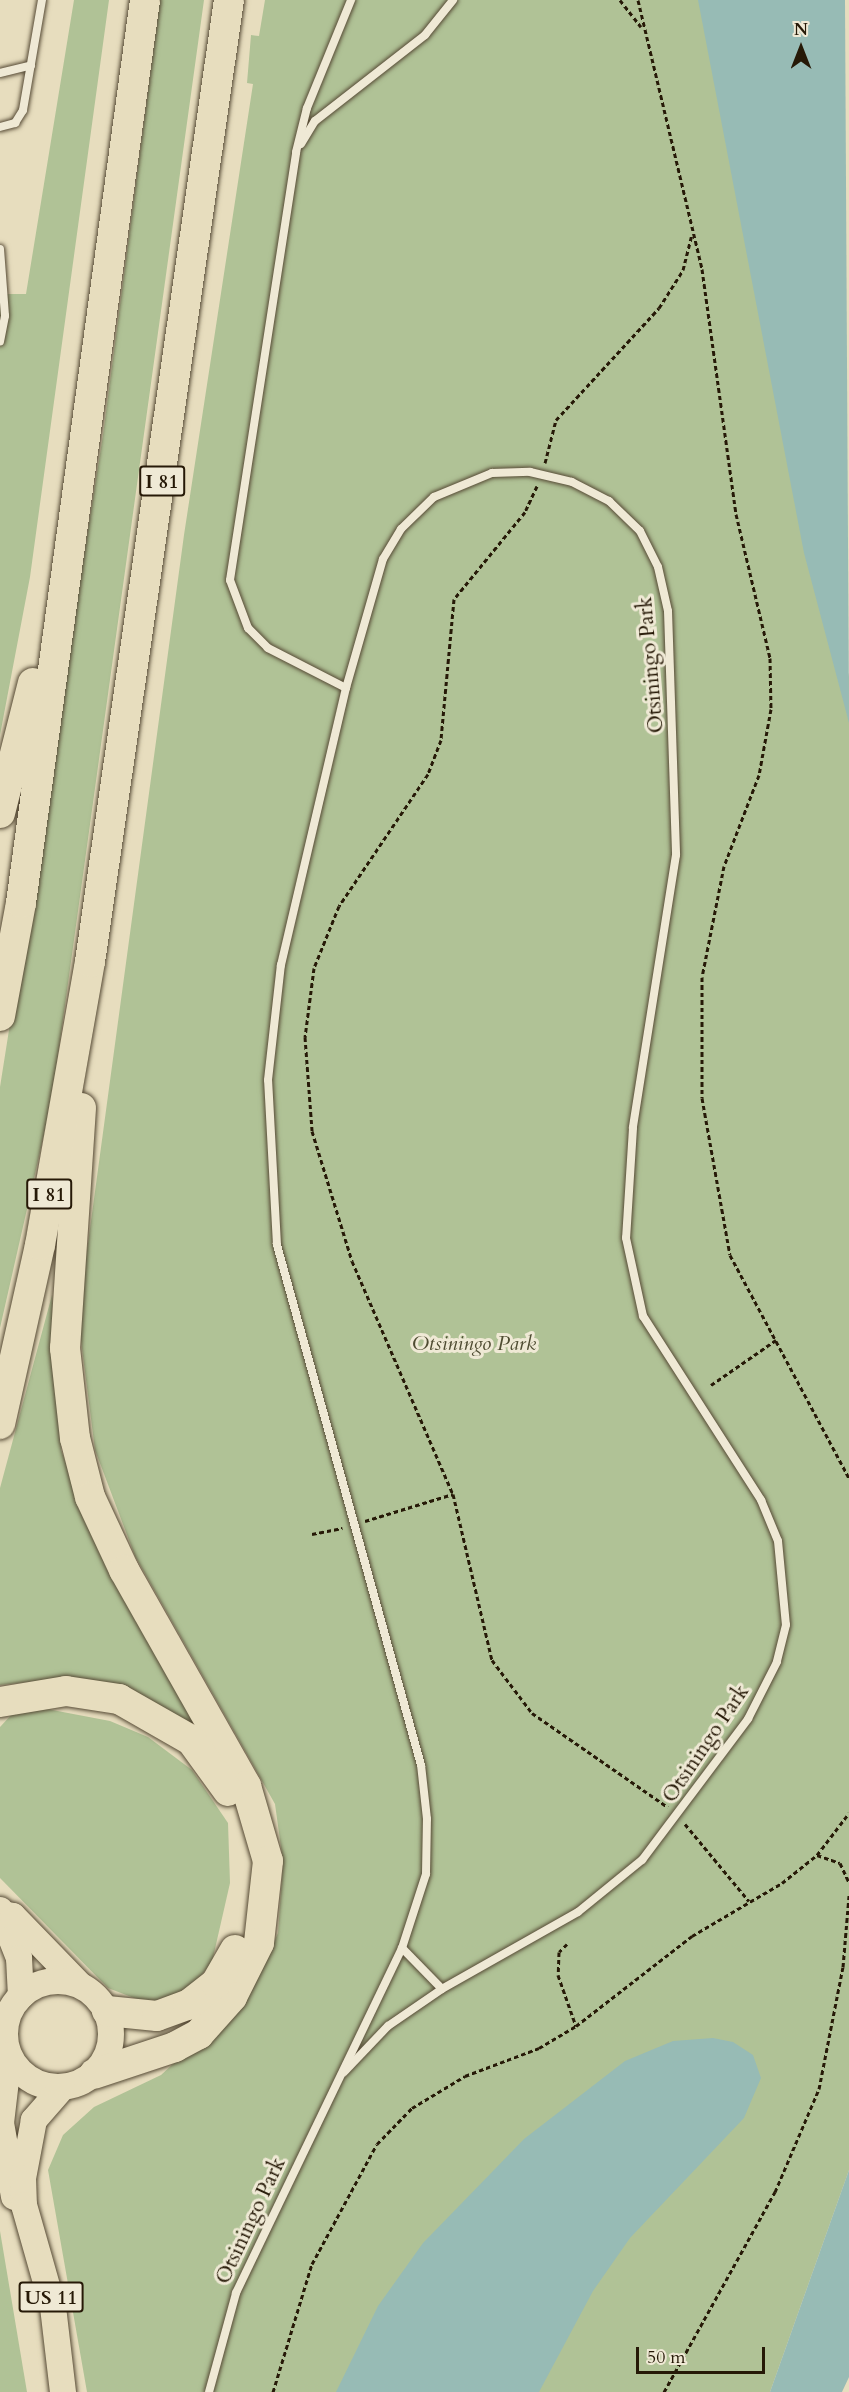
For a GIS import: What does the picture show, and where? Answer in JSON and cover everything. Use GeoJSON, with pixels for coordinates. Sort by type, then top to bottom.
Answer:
{"type":"FeatureCollection","features":[{"type":"Feature","properties":{"kind":"highway"},"geometry":{"type":"LineString","coordinates":[[0,1016],[79,484],[145,0]]}},
{"type":"Feature","properties":{"kind":"highway","name":"I 81"},"geometry":{"type":"LineString","coordinates":[[0,1424],[40,1245],[90,962],[229,0]]}},
{"type":"Feature","properties":{"kind":"highway"},"geometry":{"type":"LineString","coordinates":[[0,813],[79,484]]}},
{"type":"Feature","properties":{"kind":"highway"},"geometry":{"type":"LineString","coordinates":[[90,962],[67,1283],[65,1348],[75,1438],[90,1497],[124,1570],[246,1786],[268,1861],[258,1943],[232,1997],[199,2034],[175,2047],[94,2074]]}},
{"type":"Feature","properties":{"kind":"highway"},"geometry":{"type":"LineString","coordinates":[[0,1702],[66,1691],[119,1699],[145,1710],[191,1740],[238,1812],[249,1879],[243,1929],[229,1967],[203,1996],[171,2013],[107,2012]]}},
{"type":"Feature","properties":{"kind":"main road"},"geometry":{"type":"LineString","coordinates":[[2,1912],[13,1916],[107,2012],[110,2048],[94,2074]]}},
{"type":"Feature","properties":{"kind":"main road"},"geometry":{"type":"LineString","coordinates":[[2,1912],[19,1958],[21,1996],[48,1981],[79,1984]]}},
{"type":"Feature","properties":{"kind":"main road","name":"US 11"},"geometry":{"type":"LineString","coordinates":[[21,1996],[6,2023],[9,2055],[1,2101],[2,2145],[13,2197],[24,2205]]}},
{"type":"Feature","properties":{"kind":"main road"},"geometry":{"type":"LineString","coordinates":[[9,2055],[32,2080],[62,2088]]}},
{"type":"Feature","properties":{"kind":"main road","name":"US 11"},"geometry":{"type":"LineString","coordinates":[[63,2392],[53,2307],[24,2205],[29,2135],[42,2107],[62,2088],[94,2074]]}},
{"type":"Feature","properties":{"kind":"lane"},"geometry":{"type":"LineString","coordinates":[[0,127],[15,123],[23,110],[42,0]]}},
{"type":"Feature","properties":{"kind":"lane"},"geometry":{"type":"LineString","coordinates":[[346,688],[268,648],[248,628],[233,600],[230,580],[296,152],[307,108],[351,0]]}},
{"type":"Feature","properties":{"kind":"lane"},"geometry":{"type":"LineString","coordinates":[[296,152],[315,121],[425,35],[453,0]]}},
{"type":"Feature","properties":{"kind":"lane"},"geometry":{"type":"LineString","coordinates":[[0,73],[31,65]]}},
{"type":"Feature","properties":{"kind":"lane"},"geometry":{"type":"LineString","coordinates":[[0,249],[0,342]]}},
{"type":"Feature","properties":{"kind":"lane","name":"Otsiningo Park"},"geometry":{"type":"LineString","coordinates":[[209,2392],[236,2293],[402,1948],[426,1874],[428,1819],[421,1765],[277,1245],[267,1126],[281,965],[369,597],[401,529],[434,497],[466,480],[510,471],[572,482],[609,501],[640,531],[658,567],[668,611],[676,855],[633,1128],[626,1238],[643,1316],[761,1500],[784,1572],[786,1624],[768,1684],[679,1817],[642,1860],[578,1912],[442,1989],[388,2026],[344,2072]]}},
{"type":"Feature","properties":{"kind":"lane"},"geometry":{"type":"LineString","coordinates":[[402,1948],[442,1989]]}},
{"type":"Feature","properties":{"kind":"path"},"geometry":{"type":"LineString","coordinates":[[620,0],[642,29]]}},
{"type":"Feature","properties":{"kind":"path"},"geometry":{"type":"LineString","coordinates":[[638,0],[642,29],[658,68],[692,234],[702,269],[736,514],[763,610],[771,709],[759,775],[724,866],[702,977],[702,1098],[730,1255],[849,1478]]}},
{"type":"Feature","properties":{"kind":"path"},"geometry":{"type":"LineString","coordinates":[[692,234],[682,270],[659,308],[624,351],[583,385],[556,420],[542,475],[525,512],[454,599],[441,740],[428,774],[339,906],[314,968],[305,1037],[312,1131],[326,1190],[453,1494],[481,1626],[492,1660],[510,1690],[532,1713],[644,1786],[679,1817],[749,1901]]}},
{"type":"Feature","properties":{"kind":"path"},"geometry":{"type":"LineString","coordinates":[[711,1385],[776,1340]]}},
{"type":"Feature","properties":{"kind":"path"},"geometry":{"type":"LineString","coordinates":[[312,1534],[353,1525],[453,1494]]}},
{"type":"Feature","properties":{"kind":"path"},"geometry":{"type":"LineString","coordinates":[[273,2392],[312,2264],[377,2144],[412,2108],[465,2076],[540,2048],[576,2026],[692,1936],[817,1855],[849,1813]]}},
{"type":"Feature","properties":{"kind":"path"},"geometry":{"type":"LineString","coordinates":[[817,1855],[840,1863],[849,1882]]}},
{"type":"Feature","properties":{"kind":"path"},"geometry":{"type":"LineString","coordinates":[[664,2392],[775,2192],[819,2089],[843,1967],[849,1895]]}},
{"type":"Feature","properties":{"kind":"path"},"geometry":{"type":"LineString","coordinates":[[567,1944],[559,1952],[558,1975],[576,2026]]}},
{"type":"Feature","properties":{"kind":"green space"},"geometry":{"type":"Polygon","coordinates":[[[74,0],[109,0],[30,577],[0,735],[0,294],[26,294],[74,0]]]}},
{"type":"Feature","properties":{"kind":"green space"},"geometry":{"type":"Polygon","coordinates":[[[160,0],[204,0],[52,1099],[0,1328],[0,1087],[103,435],[160,0]]]}},
{"type":"Feature","properties":{"kind":"green space","name":"Otsiningo Park"},"geometry":{"type":"Polygon","coordinates":[[[265,0],[700,0],[849,677],[849,2170],[770,2392],[87,2392],[48,2170],[63,2135],[94,2107],[161,2075],[251,1992],[278,1933],[283,1862],[275,1804],[135,1556],[95,1450],[78,1317],[184,535],[253,84],[247,83],[251,35],[259,36],[265,0]]]}},
{"type":"Feature","properties":{"kind":"green space"},"geometry":{"type":"Polygon","coordinates":[[[52,1295],[61,1450],[89,1527],[202,1735],[67,1678],[0,1685],[0,1488],[52,1295]]]}},
{"type":"Feature","properties":{"kind":"green space"},"geometry":{"type":"Polygon","coordinates":[[[47,1709],[110,1721],[148,1737],[192,1770],[228,1823],[230,1883],[212,1962],[183,1998],[147,2003],[108,1988],[0,1878],[0,1727],[13,1713],[47,1709]]]}},
{"type":"Feature","properties":{"kind":"green space"},"geometry":{"type":"Polygon","coordinates":[[[0,2231],[27,2392],[0,2392],[0,2231]]]}},
{"type":"Feature","properties":{"kind":"water"},"geometry":{"type":"Polygon","coordinates":[[[698,0],[845,0],[849,723],[804,553],[698,0]]]}},
{"type":"Feature","properties":{"kind":"water"},"geometry":{"type":"Polygon","coordinates":[[[713,2038],[733,2042],[753,2055],[761,2078],[744,2118],[630,2238],[593,2291],[539,2392],[336,2392],[378,2306],[423,2243],[524,2139],[625,2061],[673,2041],[713,2038]]]}},
{"type":"Feature","properties":{"kind":"water"},"geometry":{"type":"Polygon","coordinates":[[[849,2170],[849,2377],[842,2392],[770,2392],[849,2170]]]}}]}
